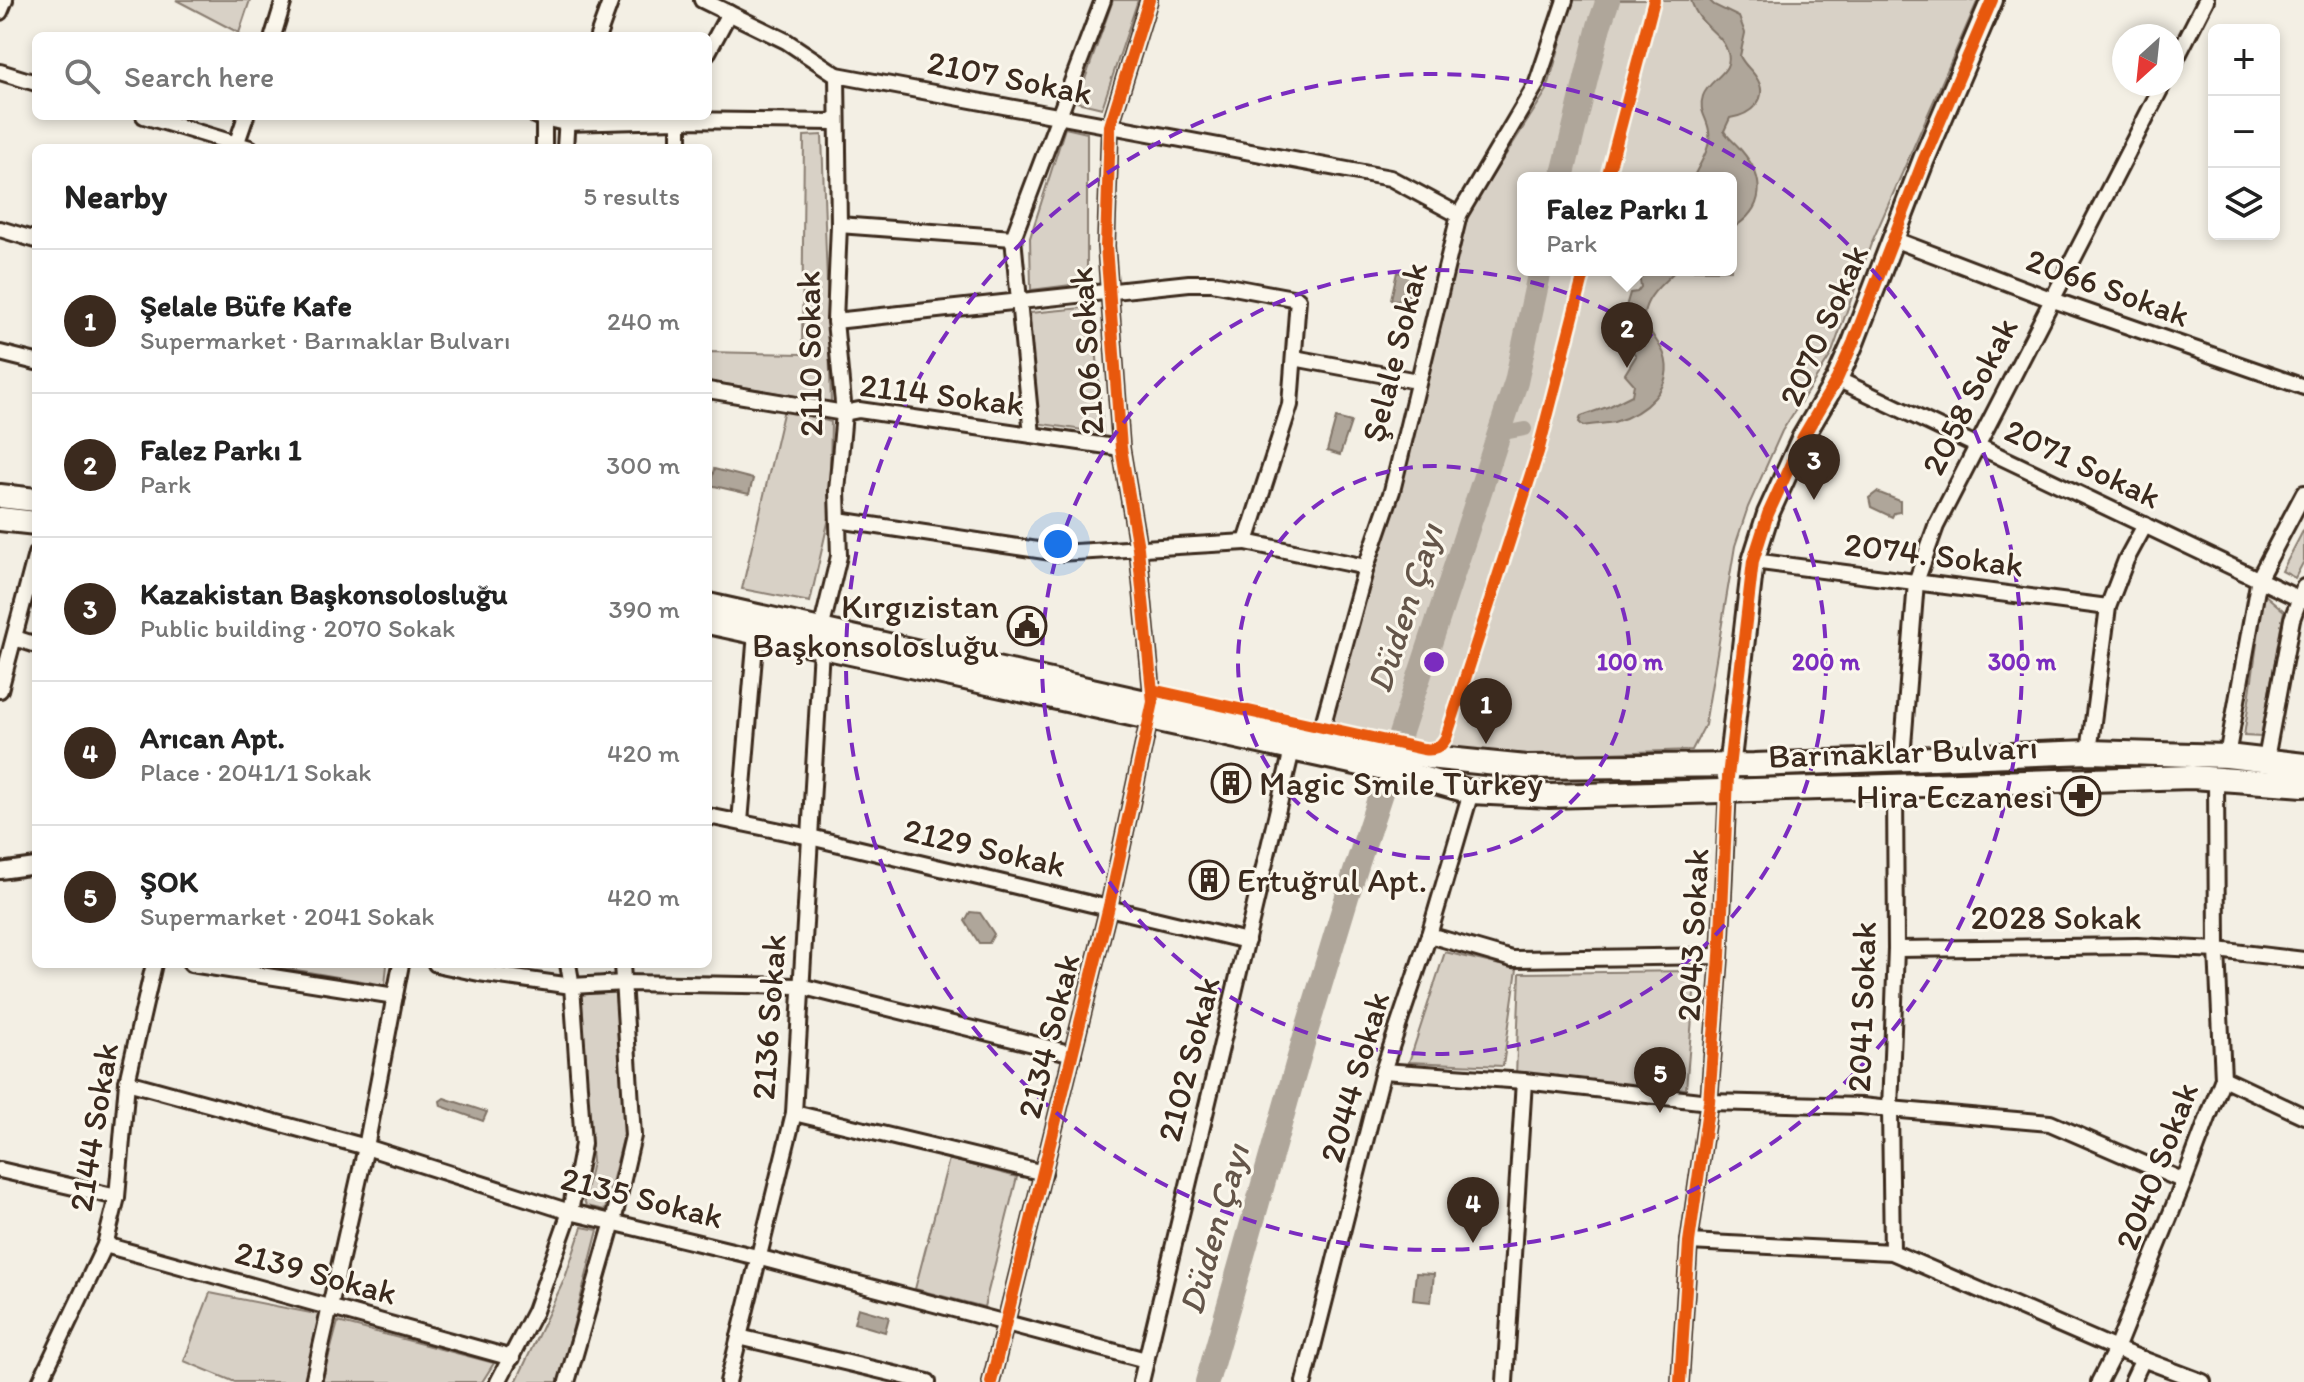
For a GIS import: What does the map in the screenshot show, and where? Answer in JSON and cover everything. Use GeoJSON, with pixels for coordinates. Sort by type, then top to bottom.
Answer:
{"type":"FeatureCollection","features":[{"type":"Feature","properties":{"kind":"main road"},"geometry":{"type":"LineString","coordinates":[[0,496],[32,500]]}},
{"type":"Feature","properties":{"kind":"main road"},"geometry":{"type":"LineString","coordinates":[[0,519],[32,523]]}},
{"type":"Feature","properties":{"kind":"main road"},"geometry":{"type":"LineString","coordinates":[[712,606],[821,639],[1152,711],[1292,750],[1366,756],[1413,766]]}},
{"type":"Feature","properties":{"kind":"main road"},"geometry":{"type":"LineString","coordinates":[[712,623],[756,633],[821,639]]}},
{"type":"Feature","properties":{"kind":"main road"},"geometry":{"type":"LineString","coordinates":[[1152,711],[1320,735],[1366,756]]}},
{"type":"Feature","properties":{"kind":"main road","name":"Barınaklar Bulvarı"},"geometry":{"type":"LineString","coordinates":[[1413,766],[1471,792],[1549,796],[1902,758],[2089,752],[2227,756],[2304,765]]}},
{"type":"Feature","properties":{"kind":"main road","name":"Barınaklar Bulvarı"},"geometry":{"type":"LineString","coordinates":[[1413,766],[1526,767],[1895,786],[2216,777],[2304,785]]}},
{"type":"Feature","properties":{"kind":"street"},"geometry":{"type":"LineString","coordinates":[[0,12],[5,0]]}},
{"type":"Feature","properties":{"kind":"street"},"geometry":{"type":"LineString","coordinates":[[278,32],[284,0]]}},
{"type":"Feature","properties":{"kind":"street"},"geometry":{"type":"LineString","coordinates":[[599,32],[611,0]]}},
{"type":"Feature","properties":{"kind":"street","name":"2107 Sokak"},"geometry":{"type":"LineString","coordinates":[[702,0],[786,41],[837,75],[1390,178],[1459,215]]}},
{"type":"Feature","properties":{"kind":"street"},"geometry":{"type":"LineString","coordinates":[[1032,435],[1013,238],[1103,0]]}},
{"type":"Feature","properties":{"kind":"street","name":"2106 Sokak"},"geometry":{"type":"LineString","coordinates":[[1149,0],[1110,126],[1106,246],[1121,448],[1138,548],[1152,711]]}},
{"type":"Feature","properties":{"kind":"street","name":"Şelale Sokak"},"geometry":{"type":"LineString","coordinates":[[1320,735],[1366,567],[1392,491],[1459,215],[1537,83],[1565,0]]}},
{"type":"Feature","properties":{"kind":"street","name":"2070 Sokak"},"geometry":{"type":"LineString","coordinates":[[1729,777],[1753,561],[1768,514],[1803,437],[1837,379],[1992,0]]}},
{"type":"Feature","properties":{"kind":"street"},"geometry":{"type":"LineString","coordinates":[[2184,43],[2206,0]]}},
{"type":"Feature","properties":{"kind":"street"},"geometry":{"type":"LineString","coordinates":[[712,45],[729,13]]}},
{"type":"Feature","properties":{"kind":"street"},"geometry":{"type":"LineString","coordinates":[[0,72],[32,82]]}},
{"type":"Feature","properties":{"kind":"street","name":"2110 Sokak"},"geometry":{"type":"LineString","coordinates":[[821,639],[839,556],[837,491],[844,413],[835,321],[839,225],[837,75]]}},
{"type":"Feature","properties":{"kind":"street","name":"2058 Sokak"},"geometry":{"type":"LineString","coordinates":[[1902,758],[1916,582],[1936,526],[2157,96]]}},
{"type":"Feature","properties":{"kind":"street"},"geometry":{"type":"LineString","coordinates":[[712,119],[836,122]]}},
{"type":"Feature","properties":{"kind":"street"},"geometry":{"type":"LineString","coordinates":[[157,120],[232,144]]}},
{"type":"Feature","properties":{"kind":"street"},"geometry":{"type":"LineString","coordinates":[[241,144],[245,120]]}},
{"type":"Feature","properties":{"kind":"street"},"geometry":{"type":"LineString","coordinates":[[540,120],[543,144]]}},
{"type":"Feature","properties":{"kind":"street"},"geometry":{"type":"LineString","coordinates":[[565,144],[566,120]]}},
{"type":"Feature","properties":{"kind":"street"},"geometry":{"type":"LineString","coordinates":[[679,120],[679,144]]}},
{"type":"Feature","properties":{"kind":"street"},"geometry":{"type":"LineString","coordinates":[[839,225],[1013,238]]}},
{"type":"Feature","properties":{"kind":"street"},"geometry":{"type":"LineString","coordinates":[[0,229],[32,239]]}},
{"type":"Feature","properties":{"kind":"street","name":"2066 Sokak"},"geometry":{"type":"LineString","coordinates":[[1893,239],[2053,300],[2304,387]]}},
{"type":"Feature","properties":{"kind":"street"},"geometry":{"type":"LineString","coordinates":[[835,321],[1189,283],[1212,283],[1298,299],[1290,405],[1246,542]]}},
{"type":"Feature","properties":{"kind":"street"},"geometry":{"type":"LineString","coordinates":[[0,353],[32,361]]}},
{"type":"Feature","properties":{"kind":"street"},"geometry":{"type":"LineString","coordinates":[[1294,358],[1417,381]]}},
{"type":"Feature","properties":{"kind":"street","name":"2071 Sokak"},"geometry":{"type":"LineString","coordinates":[[1837,379],[2259,578],[2302,595]]}},
{"type":"Feature","properties":{"kind":"street","name":"2114 Sokak"},"geometry":{"type":"LineString","coordinates":[[712,391],[844,413],[859,410],[1121,448]]}},
{"type":"Feature","properties":{"kind":"street"},"geometry":{"type":"LineString","coordinates":[[2227,756],[2259,578],[2304,493]]}},
{"type":"Feature","properties":{"kind":"street"},"geometry":{"type":"LineString","coordinates":[[838,520],[1058,553],[1246,542],[1366,567]]}},
{"type":"Feature","properties":{"kind":"street"},"geometry":{"type":"LineString","coordinates":[[2089,752],[2108,607],[2126,560],[2145,525]]}},
{"type":"Feature","properties":{"kind":"street","name":"2074. Sokak"},"geometry":{"type":"LineString","coordinates":[[1753,561],[2108,607]]}},
{"type":"Feature","properties":{"kind":"street"},"geometry":{"type":"LineString","coordinates":[[0,690],[32,570]]}},
{"type":"Feature","properties":{"kind":"street"},"geometry":{"type":"LineString","coordinates":[[2266,759],[2302,595]]}},
{"type":"Feature","properties":{"kind":"street"},"geometry":{"type":"LineString","coordinates":[[740,822],[756,633]]}},
{"type":"Feature","properties":{"kind":"street"},"geometry":{"type":"LineString","coordinates":[[15,638],[32,644]]}},
{"type":"Feature","properties":{"kind":"street","name":"2136 Sokak"},"geometry":{"type":"LineString","coordinates":[[728,1382],[794,1113],[821,639]]}},
{"type":"Feature","properties":{"kind":"street","name":"2134 Sokak"},"geometry":{"type":"LineString","coordinates":[[991,1382],[1109,906],[1152,711]]}},
{"type":"Feature","properties":{"kind":"street","name":"2102 Sokak"},"geometry":{"type":"LineString","coordinates":[[1141,1382],[1292,750]]}},
{"type":"Feature","properties":{"kind":"street","name":"2043 Sokak"},"geometry":{"type":"LineString","coordinates":[[1680,1382],[1689,1242],[1709,1102],[1729,777]]}},
{"type":"Feature","properties":{"kind":"street","name":"2040 Sokak"},"geometry":{"type":"LineString","coordinates":[[2099,1382],[2116,1349],[2223,1078],[2217,950],[2216,777]]}},
{"type":"Feature","properties":{"kind":"street","name":"2041 Sokak"},"geometry":{"type":"LineString","coordinates":[[1383,1071],[1524,1081],[1709,1102],[1890,1109],[1896,949],[1895,786]]}},
{"type":"Feature","properties":{"kind":"street","name":"2044 Sokak"},"geometry":{"type":"LineString","coordinates":[[1304,1382],[1383,1071],[1429,935],[1471,792]]}},
{"type":"Feature","properties":{"kind":"street","name":"2129 Sokak"},"geometry":{"type":"LineString","coordinates":[[712,817],[1109,906],[1247,941]]}},
{"type":"Feature","properties":{"kind":"street"},"geometry":{"type":"LineString","coordinates":[[0,871],[32,867]]}},
{"type":"Feature","properties":{"kind":"street"},"geometry":{"type":"LineString","coordinates":[[1429,935],[1512,959],[1720,956]]}},
{"type":"Feature","properties":{"kind":"street","name":"2028 Sokak"},"geometry":{"type":"LineString","coordinates":[[1896,949],[2137,946],[2217,950]]}},
{"type":"Feature","properties":{"kind":"street"},"geometry":{"type":"LineString","coordinates":[[2217,950],[2304,960]]}},
{"type":"Feature","properties":{"kind":"street","name":"2144 Sokak"},"geometry":{"type":"LineString","coordinates":[[40,1382],[105,1245],[117,1197],[127,1082],[153,968]]}},
{"type":"Feature","properties":{"kind":"street"},"geometry":{"type":"LineString","coordinates":[[216,968],[395,996]]}},
{"type":"Feature","properties":{"kind":"street"},"geometry":{"type":"LineString","coordinates":[[313,1382],[366,1147],[400,968]]}},
{"type":"Feature","properties":{"kind":"street"},"geometry":{"type":"LineString","coordinates":[[455,968],[572,986],[624,983],[800,986],[1073,1054]]}},
{"type":"Feature","properties":{"kind":"street"},"geometry":{"type":"LineString","coordinates":[[498,1382],[535,1311],[570,1212],[583,1144],[569,968]]}},
{"type":"Feature","properties":{"kind":"street"},"geometry":{"type":"LineString","coordinates":[[567,1382],[613,1222],[633,1136],[622,968]]}},
{"type":"Feature","properties":{"kind":"street"},"geometry":{"type":"LineString","coordinates":[[2223,1078],[2304,1116]]}},
{"type":"Feature","properties":{"kind":"street"},"geometry":{"type":"LineString","coordinates":[[1505,1382],[1524,1081]]}},
{"type":"Feature","properties":{"kind":"street","name":"2135 Sokak"},"geometry":{"type":"LineString","coordinates":[[127,1082],[366,1147],[570,1212],[757,1257],[1146,1360]]}},
{"type":"Feature","properties":{"kind":"street"},"geometry":{"type":"LineString","coordinates":[[1892,1252],[1890,1109],[2050,1123],[2184,1181]]}},
{"type":"Feature","properties":{"kind":"street"},"geometry":{"type":"LineString","coordinates":[[794,1113],[1044,1173]]}},
{"type":"Feature","properties":{"kind":"street"},"geometry":{"type":"LineString","coordinates":[[0,1170],[117,1197]]}},
{"type":"Feature","properties":{"kind":"street"},"geometry":{"type":"LineString","coordinates":[[1689,1242],[1892,1252],[2116,1349],[2203,1382]]}},
{"type":"Feature","properties":{"kind":"street","name":"2139 Sokak"},"geometry":{"type":"LineString","coordinates":[[105,1245],[512,1358]]}},
{"type":"Feature","properties":{"kind":"street"},"geometry":{"type":"LineString","coordinates":[[739,1337],[928,1382]]}},
{"type":"Feature","properties":{"kind":"street"},"geometry":{"type":"LineString","coordinates":[[2132,1382],[2143,1359]]}},
{"type":"Feature","properties":{"kind":"shaded area"},"geometry":{"type":"Polygon","coordinates":[[[176,0],[250,0],[237,32],[176,0]]]}},
{"type":"Feature","properties":{"kind":"shaded area"},"geometry":{"type":"Polygon","coordinates":[[[1113,0],[1138,0],[1102,108],[1077,102],[1113,0]]]}},
{"type":"Feature","properties":{"kind":"shaded area"},"geometry":{"type":"Polygon","coordinates":[[[1573,0],[1978,0],[1871,244],[1831,355],[1782,431],[1748,507],[1735,546],[1705,725],[1692,750],[1521,756],[1441,749],[1327,725],[1403,478],[1468,214],[1547,90],[1573,0]]]}},
{"type":"Feature","properties":{"kind":"shaded area"},"geometry":{"type":"Polygon","coordinates":[[[1691,0],[1709,0],[1739,17],[1745,33],[1740,56],[1760,85],[1760,99],[1756,105],[1730,118],[1724,131],[1749,161],[1758,182],[1756,203],[1737,225],[1737,172],[1696,172],[1709,143],[1708,126],[1702,110],[1703,96],[1725,70],[1729,58],[1720,38],[1691,0]]]}},
{"type":"Feature","properties":{"kind":"shaded area"},"geometry":{"type":"Polygon","coordinates":[[[1065,128],[1087,133],[1087,283],[1031,290],[1030,238],[1065,128]]]}},
{"type":"Feature","properties":{"kind":"shaded area"},"geometry":{"type":"Polygon","coordinates":[[[822,135],[831,402],[712,382],[712,352],[802,354],[804,136],[822,135]]]}},
{"type":"Feature","properties":{"kind":"shaded area"},"geometry":{"type":"Polygon","coordinates":[[[1397,272],[1413,276],[1408,302],[1391,299],[1397,272]]]}},
{"type":"Feature","properties":{"kind":"shaded area"},"geometry":{"type":"Polygon","coordinates":[[[1635,276],[1670,276],[1654,292],[1644,315],[1664,354],[1665,378],[1654,398],[1636,413],[1614,422],[1583,426],[1579,422],[1581,416],[1632,395],[1634,384],[1625,374],[1636,356],[1624,344],[1625,327],[1631,325],[1633,319],[1631,313],[1625,310],[1630,293],[1637,292],[1641,287],[1640,280],[1635,276]]]}},
{"type":"Feature","properties":{"kind":"shaded area"},"geometry":{"type":"Polygon","coordinates":[[[1093,307],[1103,433],[1036,423],[1030,313],[1093,307]]]}},
{"type":"Feature","properties":{"kind":"shaded area"},"geometry":{"type":"Polygon","coordinates":[[[784,409],[831,422],[829,518],[810,602],[742,589],[784,409]]]}},
{"type":"Feature","properties":{"kind":"shaded area"},"geometry":{"type":"Polygon","coordinates":[[[1336,418],[1351,422],[1340,455],[1327,451],[1336,418]]]}},
{"type":"Feature","properties":{"kind":"shaded area"},"geometry":{"type":"Polygon","coordinates":[[[714,469],[753,479],[749,494],[712,485],[714,469]]]}},
{"type":"Feature","properties":{"kind":"shaded area"},"geometry":{"type":"Polygon","coordinates":[[[1877,492],[1900,501],[1900,512],[1892,517],[1871,507],[1869,498],[1877,492]]]}},
{"type":"Feature","properties":{"kind":"shaded area"},"geometry":{"type":"Polygon","coordinates":[[[2304,529],[2304,561],[2295,578],[2282,571],[2304,529]]]}},
{"type":"Feature","properties":{"kind":"shaded area"},"geometry":{"type":"Polygon","coordinates":[[[2264,594],[2284,611],[2261,737],[2244,736],[2264,594]]]}},
{"type":"Feature","properties":{"kind":"shaded area"},"geometry":{"type":"Polygon","coordinates":[[[970,912],[980,913],[994,934],[989,943],[979,943],[965,921],[970,912]]]}},
{"type":"Feature","properties":{"kind":"shaded area"},"geometry":{"type":"Polygon","coordinates":[[[1445,952],[1517,969],[1503,1066],[1409,1062],[1445,952]]]}},
{"type":"Feature","properties":{"kind":"shaded area"},"geometry":{"type":"Polygon","coordinates":[[[285,968],[387,968],[385,985],[285,968]]]}},
{"type":"Feature","properties":{"kind":"shaded area"},"geometry":{"type":"Polygon","coordinates":[[[1696,971],[1686,1089],[1516,1076],[1520,973],[1696,971]]]}},
{"type":"Feature","properties":{"kind":"shaded area"},"geometry":{"type":"Polygon","coordinates":[[[615,990],[625,1131],[605,1210],[586,1206],[584,1200],[592,1162],[579,995],[615,990]]]}},
{"type":"Feature","properties":{"kind":"shaded area"},"geometry":{"type":"Polygon","coordinates":[[[444,1098],[487,1112],[483,1121],[441,1106],[440,1101],[444,1098]]]}},
{"type":"Feature","properties":{"kind":"shaded area"},"geometry":{"type":"Polygon","coordinates":[[[949,1159],[1017,1177],[984,1307],[915,1289],[949,1159]]]}},
{"type":"Feature","properties":{"kind":"shaded area"},"geometry":{"type":"Polygon","coordinates":[[[582,1227],[598,1230],[559,1382],[516,1382],[565,1278],[582,1227]]]}},
{"type":"Feature","properties":{"kind":"shaded area"},"geometry":{"type":"Polygon","coordinates":[[[1416,1273],[1434,1274],[1431,1302],[1413,1300],[1416,1273]]]}},
{"type":"Feature","properties":{"kind":"shaded area"},"geometry":{"type":"Polygon","coordinates":[[[210,1293],[321,1315],[304,1382],[235,1382],[184,1361],[210,1293]]]}},
{"type":"Feature","properties":{"kind":"shaded area"},"geometry":{"type":"Polygon","coordinates":[[[858,1308],[889,1317],[885,1332],[854,1323],[858,1308]]]}},
{"type":"Feature","properties":{"kind":"shaded area"},"geometry":{"type":"Polygon","coordinates":[[[338,1322],[494,1363],[482,1382],[322,1382],[338,1322]]]}},
{"type":"Feature","properties":{"kind":"waterway","name":"Düden Çayı"},"geometry":{"type":"LineString","coordinates":[[1563,172],[1608,0]]}},
{"type":"Feature","properties":{"kind":"waterway","name":"Düden Çayı"},"geometry":{"type":"LineString","coordinates":[[1207,1382],[1349,890],[1516,382],[1539,276]]}},
{"type":"Feature","properties":{"kind":"waterway"},"geometry":{"type":"LineString","coordinates":[[1499,434],[1525,429]]}},
{"type":"Feature","properties":{"kind":"cycle path"},"geometry":{"type":"LineString","coordinates":[[991,1382],[1109,906],[1153,702],[1138,548],[1121,448],[1106,246],[1110,126],[1149,0]]}},
{"type":"Feature","properties":{"kind":"cycle path"},"geometry":{"type":"LineString","coordinates":[[1609,172],[1654,0]]}},
{"type":"Feature","properties":{"kind":"cycle path"},"geometry":{"type":"LineString","coordinates":[[1680,1382],[1689,1242],[1709,1102],[1720,956],[1728,777],[1753,561],[1768,514],[1803,437],[1837,379],[1853,343],[1924,159],[1992,0]]}},
{"type":"Feature","properties":{"kind":"cycle path"},"geometry":{"type":"LineString","coordinates":[[1152,690],[1423,749],[1434,749],[1441,744],[1446,738],[1538,452],[1583,276]]}},
{"type":"Feature","properties":{"kind":"place","name":"Falez Parkı 1"},"geometry":{"type":"Point","coordinates":[1627,368]}},
{"type":"Feature","properties":{"kind":"place","name":"Kazakistan Başkonsolosluğu"},"geometry":{"type":"Point","coordinates":[1814,500]}},
{"type":"Feature","properties":{"kind":"place","name":"Kırgızistan Başkonsolosluğu"},"geometry":{"type":"Point","coordinates":[1027,626]}},
{"type":"Feature","properties":{"kind":"place","name":"Şelale Büfe Kafe"},"geometry":{"type":"Point","coordinates":[1486,744]}},
{"type":"Feature","properties":{"kind":"place","name":"Magic Smile Turkey"},"geometry":{"type":"Point","coordinates":[1231,783]}},
{"type":"Feature","properties":{"kind":"place","name":"Hira Eczanesi"},"geometry":{"type":"Point","coordinates":[2081,796]}},
{"type":"Feature","properties":{"kind":"place","name":"Ertuğrul Apt."},"geometry":{"type":"Point","coordinates":[1209,880]}},
{"type":"Feature","properties":{"kind":"place","name":"ŞOK"},"geometry":{"type":"Point","coordinates":[1660,1113]}},
{"type":"Feature","properties":{"kind":"place","name":"Arıcan Apt."},"geometry":{"type":"Point","coordinates":[1473,1243]}}]}
